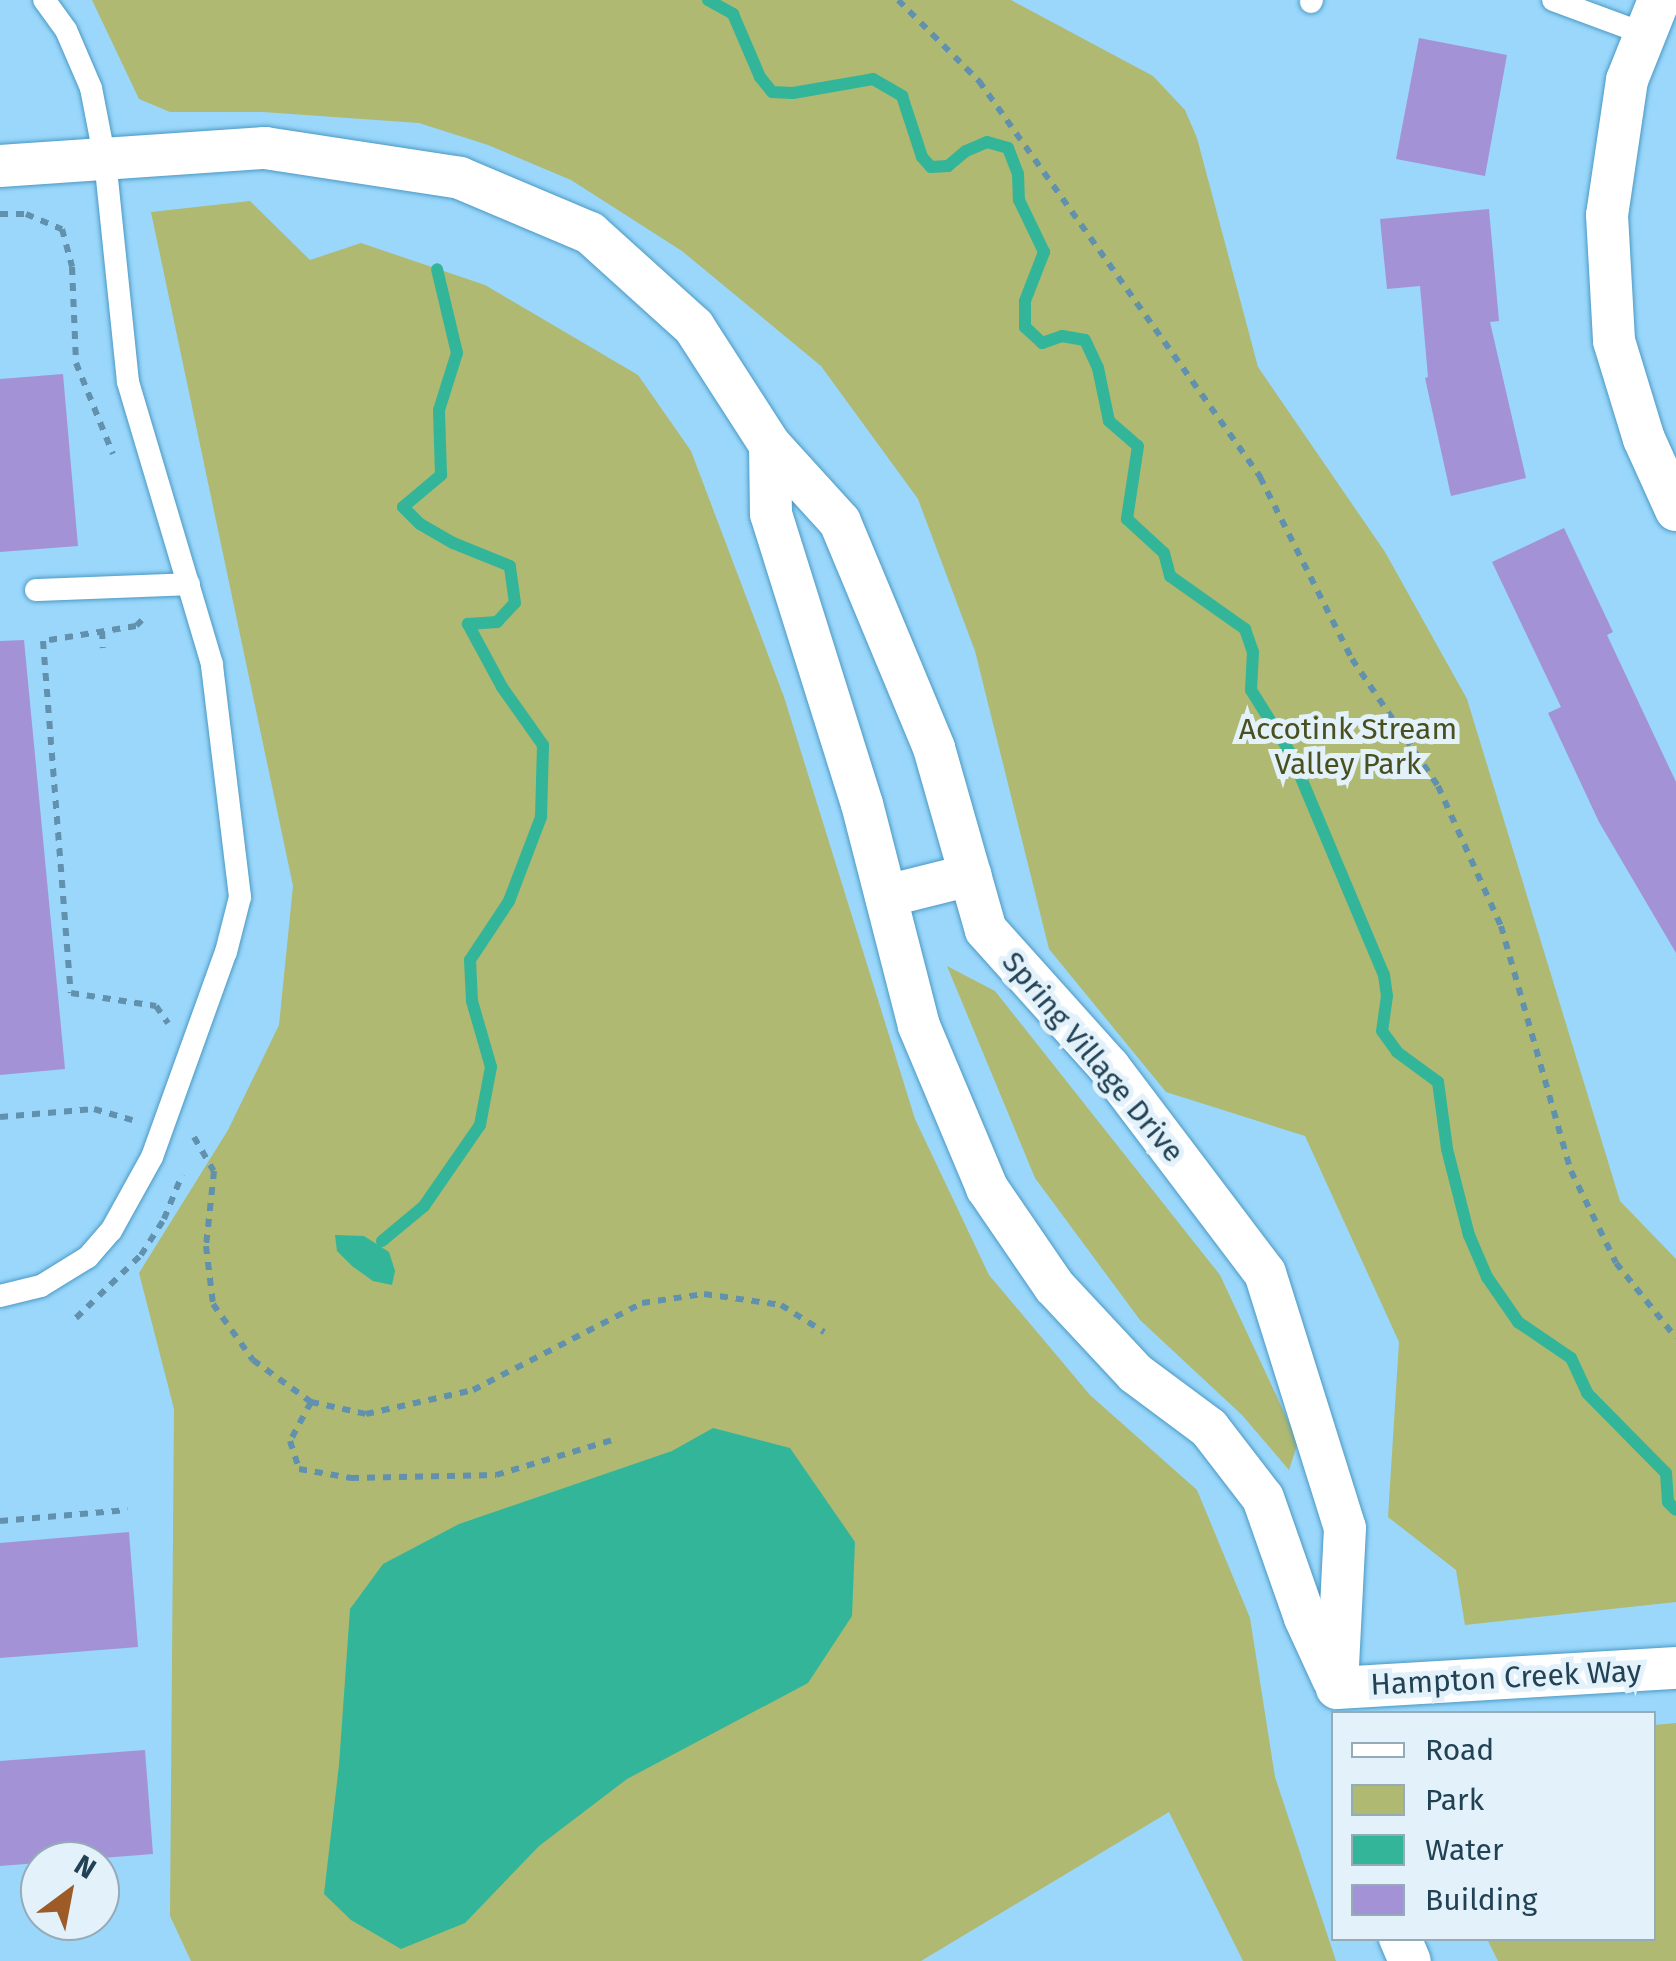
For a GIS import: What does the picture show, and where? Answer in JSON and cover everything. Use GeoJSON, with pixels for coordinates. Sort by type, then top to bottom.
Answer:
{"type":"FeatureCollection","features":[{"type":"Feature","properties":{"kind":"street"},"geometry":{"type":"LineString","coordinates":[[1652,17],[1627,80],[1607,215],[1614,341],[1644,438],[1676,510]]}},
{"type":"Feature","properties":{"kind":"street","name":"Spring Village Drive"},"geometry":{"type":"LineString","coordinates":[[0,166],[264,148],[460,178],[590,233],[694,327],[770,446],[840,522],[934,748],[986,930],[1109,1067],[1264,1273],[1345,1528],[1339,1701]]}},
{"type":"Feature","properties":{"kind":"street"},"geometry":{"type":"LineString","coordinates":[[770,446],[771,514],[862,804],[919,1026],[987,1188],[1054,1286],[1135,1373],[1209,1428],[1263,1498],[1339,1701]]}},
{"type":"Feature","properties":{"kind":"street"},"geometry":{"type":"LineString","coordinates":[[886,896],[970,874]]}},
{"type":"Feature","properties":{"kind":"street","name":"Hampton Creek Way"},"geometry":{"type":"LineString","coordinates":[[1339,1701],[1676,1668]]}},
{"type":"Feature","properties":{"kind":"lane"},"geometry":{"type":"LineString","coordinates":[[0,1296],[41,1286],[88,1256],[112,1231],[152,1157],[226,952],[240,897],[212,664],[128,382],[105,160],[90,88],[66,30],[44,0]]}},
{"type":"Feature","properties":{"kind":"lane"},"geometry":{"type":"LineString","coordinates":[[1552,0],[1652,17]]}},
{"type":"Feature","properties":{"kind":"lane"},"geometry":{"type":"LineString","coordinates":[[36,590],[189,584]]}},
{"type":"Feature","properties":{"kind":"path"},"geometry":{"type":"LineString","coordinates":[[898,0],[979,81],[1260,477],[1352,659],[1438,786],[1501,926],[1571,1171],[1616,1263],[1676,1338]]}},
{"type":"Feature","properties":{"kind":"path"},"geometry":{"type":"LineString","coordinates":[[0,214],[26,214],[62,230],[72,266]]}},
{"type":"Feature","properties":{"kind":"path"},"geometry":{"type":"LineString","coordinates":[[152,608],[136,626],[43,641],[71,993],[156,1006],[168,1022],[164,1039]]}},
{"type":"Feature","properties":{"kind":"path"},"geometry":{"type":"LineString","coordinates":[[102,631],[104,648]]}},
{"type":"Feature","properties":{"kind":"path"},"geometry":{"type":"LineString","coordinates":[[0,1117],[94,1108],[141,1123]]}},
{"type":"Feature","properties":{"kind":"path"},"geometry":{"type":"LineString","coordinates":[[194,1136],[214,1171],[206,1246],[213,1304],[253,1360],[311,1402],[366,1414],[472,1390],[642,1304],[704,1294],[781,1305],[824,1332]]}},
{"type":"Feature","properties":{"kind":"path"},"geometry":{"type":"LineString","coordinates":[[311,1402],[290,1441],[299,1469],[351,1478],[496,1474],[612,1440]]}},
{"type":"Feature","properties":{"kind":"path"},"geometry":{"type":"LineString","coordinates":[[0,1522],[128,1510]]}},
{"type":"Feature","properties":{"kind":"green space","name":"Accotink Stream Valley Park"},"geometry":{"type":"Polygon","coordinates":[[[92,0],[1011,0],[1153,76],[1185,110],[1197,138],[1258,367],[1385,552],[1467,699],[1620,1201],[1676,1259],[1676,1602],[1465,1625],[1456,1570],[1388,1517],[1399,1342],[1305,1136],[1166,1092],[1049,949],[975,651],[918,499],[821,366],[682,251],[571,180],[488,145],[419,123],[263,112],[170,112],[139,99],[92,0]]]}},
{"type":"Feature","properties":{"kind":"green space"},"geometry":{"type":"Polygon","coordinates":[[[250,201],[310,260],[361,243],[485,285],[638,375],[691,451],[784,697],[915,1119],[989,1275],[1090,1395],[1197,1490],[1250,1618],[1275,1777],[1336,1961],[1243,1961],[1169,1812],[921,1961],[191,1961],[170,1916],[174,1409],[139,1273],[228,1130],[279,1025],[293,886],[151,212],[250,201]]]}},
{"type":"Feature","properties":{"kind":"green space"},"geometry":{"type":"Polygon","coordinates":[[[947,966],[995,991],[1220,1275],[1298,1442],[1289,1470],[1242,1415],[1140,1320],[1035,1178],[947,966]]]}},
{"type":"Feature","properties":{"kind":"green space"},"geometry":{"type":"Polygon","coordinates":[[[1676,1723],[1676,1961],[1498,1961],[1488,1941],[1656,1941],[1656,1725],[1676,1723]]]}},
{"type":"Feature","properties":{"kind":"water"},"geometry":{"type":"Polygon","coordinates":[[[335,1235],[364,1236],[389,1252],[395,1271],[392,1285],[373,1281],[352,1266],[337,1251],[335,1235]]]}},
{"type":"Feature","properties":{"kind":"water"},"geometry":{"type":"Polygon","coordinates":[[[713,1428],[790,1448],[855,1542],[852,1616],[808,1683],[627,1779],[539,1846],[465,1923],[401,1949],[351,1920],[324,1894],[339,1765],[350,1609],[383,1564],[459,1524],[672,1451],[713,1428]]]}},
{"type":"Feature","properties":{"kind":"building"},"geometry":{"type":"Polygon","coordinates":[[[1419,38],[1507,55],[1485,176],[1396,159],[1419,38]]]}},
{"type":"Feature","properties":{"kind":"building"},"geometry":{"type":"Polygon","coordinates":[[[1489,209],[1499,321],[1490,322],[1526,478],[1451,496],[1425,378],[1428,377],[1420,286],[1387,289],[1380,219],[1489,209]]]}},
{"type":"Feature","properties":{"kind":"building"},"geometry":{"type":"Polygon","coordinates":[[[63,374],[78,546],[0,552],[0,379],[63,374]]]}},
{"type":"Feature","properties":{"kind":"building"},"geometry":{"type":"Polygon","coordinates":[[[1564,528],[1613,632],[1607,635],[1676,782],[1676,953],[1599,822],[1548,713],[1561,707],[1492,562],[1564,528]]]}},
{"type":"Feature","properties":{"kind":"building"},"geometry":{"type":"Polygon","coordinates":[[[24,640],[65,1069],[0,1075],[0,641],[24,640]]]}},
{"type":"Feature","properties":{"kind":"building"},"geometry":{"type":"Polygon","coordinates":[[[129,1532],[138,1647],[0,1658],[0,1543],[129,1532]]]}},
{"type":"Feature","properties":{"kind":"building"},"geometry":{"type":"Polygon","coordinates":[[[145,1750],[153,1854],[120,1857],[120,1841],[20,1841],[20,1864],[0,1866],[0,1761],[145,1750]]]}},
{"type":"Feature","properties":{"kind":"waterway"},"geometry":{"type":"LineString","coordinates":[[708,0],[733,14],[760,77],[772,92],[793,93],[873,79],[902,96],[922,157],[931,167],[948,166],[966,151],[987,142],[1008,148],[1018,174],[1019,200],[1044,252],[1025,301],[1025,327],[1042,343],[1062,336],[1085,340],[1098,368],[1109,421],[1138,446],[1127,519],[1164,553],[1170,576],[1245,629],[1253,652],[1251,690],[1291,754],[1384,975],[1387,996],[1382,1031],[1397,1052],[1438,1082],[1447,1149],[1469,1235],[1487,1277],[1518,1322],[1571,1358],[1587,1393],[1666,1473],[1668,1502],[1676,1510]]}},
{"type":"Feature","properties":{"kind":"waterway"},"geometry":{"type":"LineString","coordinates":[[382,1241],[424,1206],[480,1125],[491,1067],[472,1001],[470,960],[509,901],[541,817],[543,745],[502,687],[468,624],[497,622],[515,603],[510,566],[453,543],[420,524],[403,507],[441,475],[439,410],[457,353],[437,269]]}}]}
